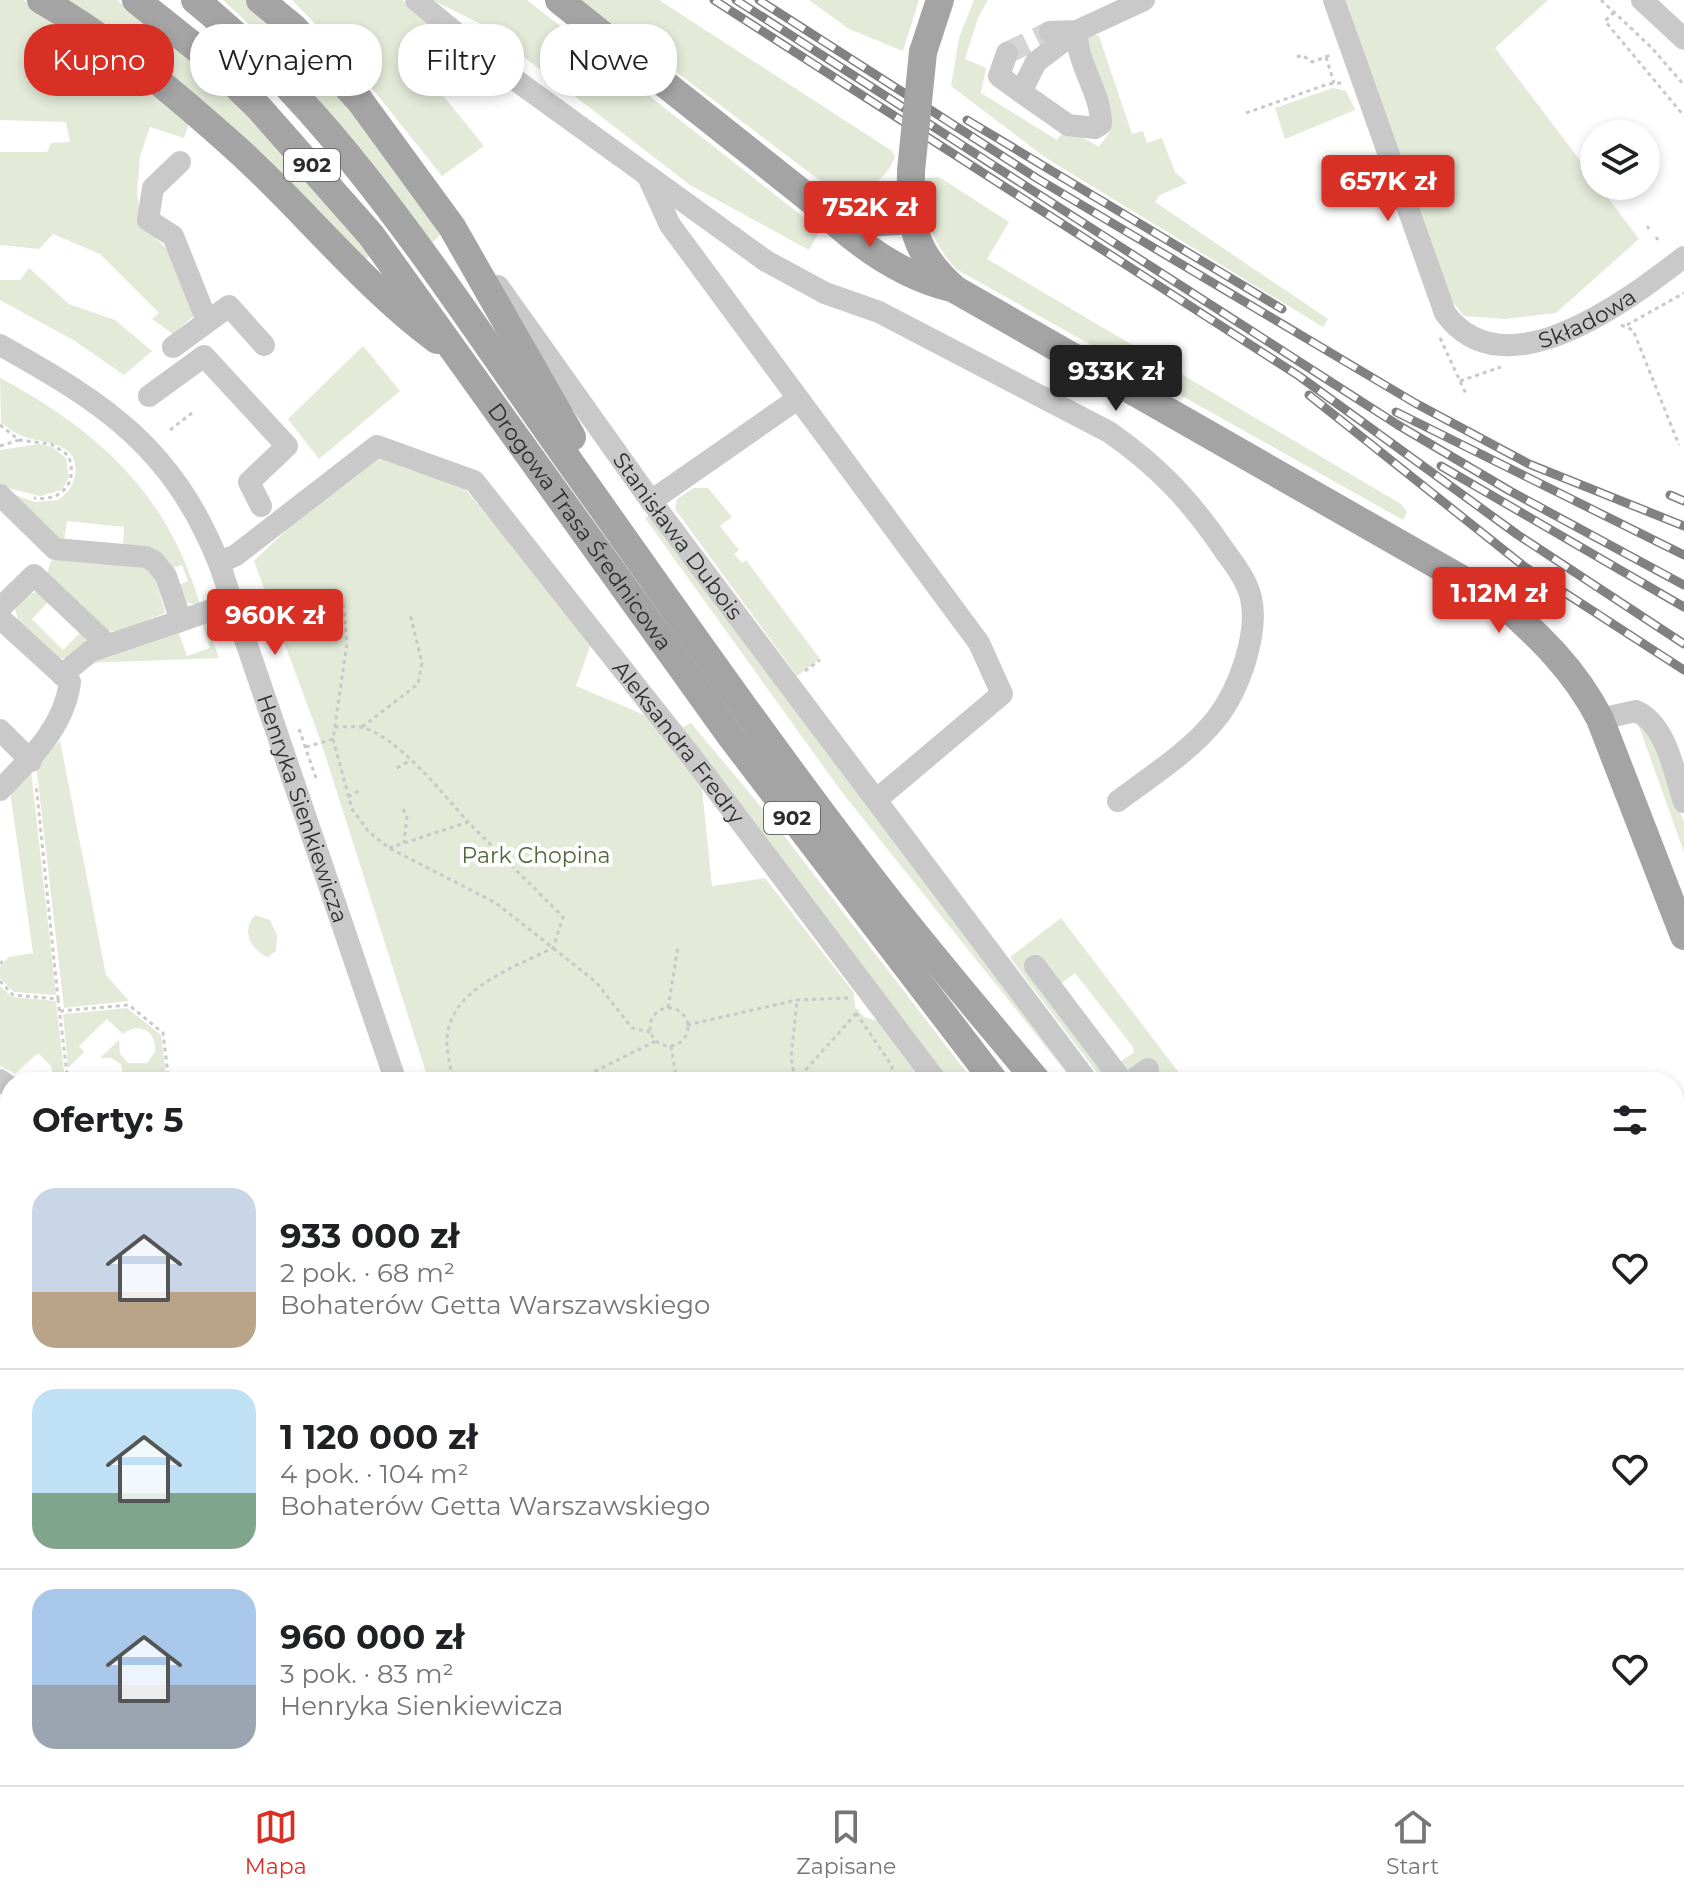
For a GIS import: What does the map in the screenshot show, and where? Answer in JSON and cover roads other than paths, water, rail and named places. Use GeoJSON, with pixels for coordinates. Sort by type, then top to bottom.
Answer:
{"type":"FeatureCollection","features":[{"type":"Feature","properties":{"kind":"main road"},"geometry":{"type":"LineString","coordinates":[[41,0],[118,53],[239,152],[401,313],[460,357]]}},
{"type":"Feature","properties":{"kind":"main road","name":"Drogowa Trasa Średnicowa"},"geometry":{"type":"LineString","coordinates":[[136,0],[205,55],[323,177],[371,235],[732,738],[987,1072]]}},
{"type":"Feature","properties":{"kind":"main road","name":"Drogowa Trasa Średnicowa"},"geometry":{"type":"LineString","coordinates":[[195,0],[233,31],[291,89],[350,160],[427,262],[853,855],[1030,1072]]}},
{"type":"Feature","properties":{"kind":"main road","name":"Stanisława Dubois"},"geometry":{"type":"LineString","coordinates":[[260,0],[293,27],[360,101],[452,227]]}},
{"type":"Feature","properties":{"kind":"main road"},"geometry":{"type":"LineString","coordinates":[[559,0],[822,210],[848,235],[919,280],[956,290],[1500,601],[1547,642],[1584,687],[1600,719],[1684,936]]}},
{"type":"Feature","properties":{"kind":"main road"},"geometry":{"type":"LineString","coordinates":[[940,0],[923,52],[911,196],[924,258],[956,290]]}},
{"type":"Feature","properties":{"kind":"main road"},"geometry":{"type":"LineString","coordinates":[[822,210],[864,223],[911,196]]}},
{"type":"Feature","properties":{"kind":"main road"},"geometry":{"type":"LineString","coordinates":[[452,227],[583,456],[614,524]]}},
{"type":"Feature","properties":{"kind":"street"},"geometry":{"type":"LineString","coordinates":[[416,0],[496,66],[766,261],[825,293],[879,312],[1109,432],[1141,455],[1193,504],[1238,569],[1251,596],[1253,619],[1246,655],[1218,717],[1192,745],[1118,801]]}},
{"type":"Feature","properties":{"kind":"street"},"geometry":{"type":"LineString","coordinates":[[1021,92],[1036,62],[1077,31],[1144,0]]}},
{"type":"Feature","properties":{"kind":"street"},"geometry":{"type":"LineString","coordinates":[[1642,0],[1684,39]]}},
{"type":"Feature","properties":{"kind":"street","name":"Składowa"},"geometry":{"type":"LineString","coordinates":[[1337,1],[1445,313],[1456,328],[1478,341],[1515,345],[1565,331],[1617,307],[1684,257]]}},
{"type":"Feature","properties":{"kind":"street"},"geometry":{"type":"LineString","coordinates":[[1050,32],[1077,31]]}},
{"type":"Feature","properties":{"kind":"street"},"geometry":{"type":"LineString","coordinates":[[1007,53],[999,76],[1068,125],[1095,128],[1101,124],[1101,106],[1076,48],[1077,31]]}},
{"type":"Feature","properties":{"kind":"street"},"geometry":{"type":"LineString","coordinates":[[180,162],[153,188],[148,220],[173,236],[207,321]]}},
{"type":"Feature","properties":{"kind":"street"},"geometry":{"type":"LineString","coordinates":[[648,178],[670,225],[796,400],[979,643],[1002,694],[876,800]]}},
{"type":"Feature","properties":{"kind":"street","name":"Stanisława Dubois"},"geometry":{"type":"LineString","coordinates":[[452,227],[521,300],[575,375],[651,501],[1080,1072]]}},
{"type":"Feature","properties":{"kind":"street"},"geometry":{"type":"LineString","coordinates":[[173,347],[229,306],[264,345]]}},
{"type":"Feature","properties":{"kind":"street","name":"Henryka Sienkiewicza"},"geometry":{"type":"LineString","coordinates":[[0,345],[49,372],[141,437],[181,486],[219,563],[393,1072]]}},
{"type":"Feature","properties":{"kind":"street"},"geometry":{"type":"LineString","coordinates":[[149,396],[204,356],[287,446],[249,482],[261,506]]}},
{"type":"Feature","properties":{"kind":"street"},"geometry":{"type":"LineString","coordinates":[[651,501],[796,400]]}},
{"type":"Feature","properties":{"kind":"street","name":"Aleksandra Fredry"},"geometry":{"type":"LineString","coordinates":[[219,563],[236,555],[377,446],[474,481],[691,756],[863,997],[928,1072]]}},
{"type":"Feature","properties":{"kind":"street"},"geometry":{"type":"LineString","coordinates":[[0,495],[55,549],[146,557],[154,561],[166,576],[178,612],[177,622]]}},
{"type":"Feature","properties":{"kind":"street"},"geometry":{"type":"LineString","coordinates":[[0,608],[55,549]]}},
{"type":"Feature","properties":{"kind":"street"},"geometry":{"type":"LineString","coordinates":[[34,575],[108,645]]}},
{"type":"Feature","properties":{"kind":"street"},"geometry":{"type":"LineString","coordinates":[[62,675],[91,651],[232,603]]}},
{"type":"Feature","properties":{"kind":"street"},"geometry":{"type":"LineString","coordinates":[[0,618],[70,682],[68,700],[31,761],[0,790]]}},
{"type":"Feature","properties":{"kind":"street"},"geometry":{"type":"LineString","coordinates":[[1600,719],[1628,711],[1643,714],[1660,733],[1680,776],[1684,802]]}},
{"type":"Feature","properties":{"kind":"street"},"geometry":{"type":"LineString","coordinates":[[0,730],[31,761]]}},
{"type":"Feature","properties":{"kind":"street"},"geometry":{"type":"LineString","coordinates":[[1035,966],[1115,1072]]}},
{"type":"Feature","properties":{"kind":"street"},"geometry":{"type":"LineString","coordinates":[[1144,1072],[1148,1069]]}},
{"type":"Feature","properties":{"kind":"tunnel"},"geometry":{"type":"LineString","coordinates":[[1007,53],[1050,32]]}},
{"type":"Feature","properties":{"kind":"railway"},"geometry":{"type":"LineString","coordinates":[[714,0],[1299,376],[1518,535],[1684,644]]}},
{"type":"Feature","properties":{"kind":"railway"},"geometry":{"type":"LineString","coordinates":[[736,0],[1398,425],[1510,491],[1684,585]]}},
{"type":"Feature","properties":{"kind":"railway"},"geometry":{"type":"LineString","coordinates":[[759,0],[1038,179],[1415,403],[1529,464],[1684,526]]}},
{"type":"Feature","properties":{"kind":"railway"},"geometry":{"type":"LineString","coordinates":[[967,120],[1282,309]]}},
{"type":"Feature","properties":{"kind":"railway"},"geometry":{"type":"LineString","coordinates":[[1309,395],[1525,567],[1684,670]]}},
{"type":"Feature","properties":{"kind":"railway"},"geometry":{"type":"LineString","coordinates":[[1396,412],[1684,555]]}},
{"type":"Feature","properties":{"kind":"railway"},"geometry":{"type":"LineString","coordinates":[[1441,466],[1684,607]]}},
{"type":"Feature","properties":{"kind":"railway"},"geometry":{"type":"LineString","coordinates":[[1670,495],[1684,501]]}},
{"type":"Feature","properties":{"kind":"park label","name":"Park Chopina"},"geometry":{"type":"Point","coordinates":[536,855]}}]}
